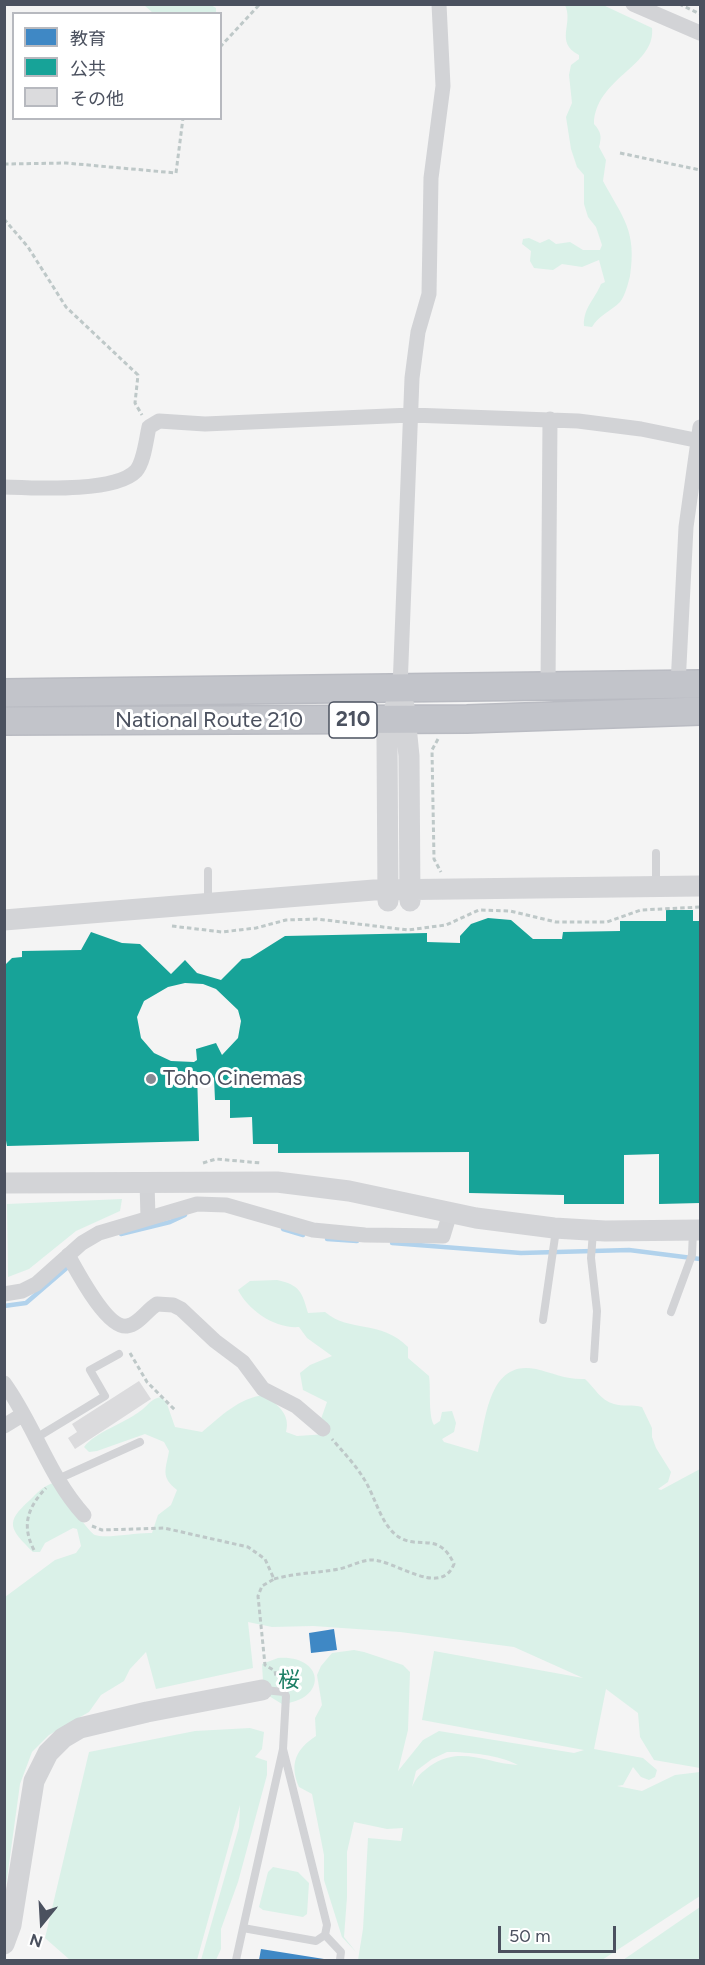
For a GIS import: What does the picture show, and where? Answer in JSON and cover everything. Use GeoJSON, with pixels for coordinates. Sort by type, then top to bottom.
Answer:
{"type":"FeatureCollection","features":[{"type":"Feature","properties":{"kind":"highway","name":"National Route 210"},"geometry":{"type":"LineString","coordinates":[[4,693],[689,685]]}},
{"type":"Feature","properties":{"kind":"highway","name":"National Route 210"},"geometry":{"type":"LineString","coordinates":[[4,721],[398,720],[700,711]]}},
{"type":"Feature","properties":{"kind":"street"},"geometry":{"type":"LineString","coordinates":[[410,896],[398,720],[416,343],[429,294],[431,178],[443,86],[440,4]]}},
{"type":"Feature","properties":{"kind":"street"},"geometry":{"type":"LineString","coordinates":[[633,4],[700,33]]}},
{"type":"Feature","properties":{"kind":"street"},"geometry":{"type":"LineString","coordinates":[[4,487],[77,488],[128,476],[138,469],[149,427],[154,421],[205,424],[411,414],[550,419],[699,436],[686,527],[689,685]]}},
{"type":"Feature","properties":{"kind":"street"},"geometry":{"type":"LineString","coordinates":[[548,686],[550,419]]}},
{"type":"Feature","properties":{"kind":"street"},"geometry":{"type":"LineString","coordinates":[[388,896],[387,739],[398,720]]}},
{"type":"Feature","properties":{"kind":"street"},"geometry":{"type":"LineString","coordinates":[[410,896],[700,886]]}},
{"type":"Feature","properties":{"kind":"street"},"geometry":{"type":"LineString","coordinates":[[4,929],[341,902],[388,896]]}},
{"type":"Feature","properties":{"kind":"street"},"geometry":{"type":"LineString","coordinates":[[4,920],[208,904],[388,896],[700,898]]}},
{"type":"Feature","properties":{"kind":"street"},"geometry":{"type":"LineString","coordinates":[[4,1183],[255,1181],[297,1184],[366,1194],[450,1213],[556,1228],[593,1231],[697,1230]]}},
{"type":"Feature","properties":{"kind":"street"},"geometry":{"type":"LineString","coordinates":[[147,1182],[148,1218]]}},
{"type":"Feature","properties":{"kind":"street"},"geometry":{"type":"LineString","coordinates":[[4,1294],[30,1288],[68,1255],[99,1233],[197,1204],[210,1203],[313,1230],[365,1235],[440,1237],[445,1235],[450,1213]]}},
{"type":"Feature","properties":{"kind":"street"},"geometry":{"type":"LineString","coordinates":[[68,1255],[94,1298],[117,1324],[125,1327],[132,1325],[157,1304],[177,1306],[215,1341],[243,1362],[263,1389],[296,1406],[323,1429]]}},
{"type":"Feature","properties":{"kind":"street"},"geometry":{"type":"LineString","coordinates":[[4,1383],[68,1498],[84,1515]]}},
{"type":"Feature","properties":{"kind":"street"},"geometry":{"type":"LineString","coordinates":[[4,1426],[22,1415]]}},
{"type":"Feature","properties":{"kind":"street"},"geometry":{"type":"LineString","coordinates":[[4,1944],[11,1925],[34,1781],[42,1762],[56,1745],[70,1733],[100,1722],[270,1690]]}},
{"type":"Feature","properties":{"kind":"lane"},"geometry":{"type":"LineString","coordinates":[[656,853],[656,887]]}},
{"type":"Feature","properties":{"kind":"lane"},"geometry":{"type":"LineString","coordinates":[[208,871],[208,904]]}},
{"type":"Feature","properties":{"kind":"lane"},"geometry":{"type":"LineString","coordinates":[[543,1320],[556,1228]]}},
{"type":"Feature","properties":{"kind":"lane"},"geometry":{"type":"LineString","coordinates":[[671,1312],[692,1255],[697,1230]]}},
{"type":"Feature","properties":{"kind":"lane"},"geometry":{"type":"LineString","coordinates":[[593,1231],[591,1257],[597,1311],[594,1359]]}},
{"type":"Feature","properties":{"kind":"lane"},"geometry":{"type":"LineString","coordinates":[[36,1438],[105,1396],[90,1370],[119,1354]]}},
{"type":"Feature","properties":{"kind":"lane"},"geometry":{"type":"LineString","coordinates":[[57,1477],[140,1442]]}},
{"type":"Feature","properties":{"kind":"lane"},"geometry":{"type":"LineString","coordinates":[[236,1960],[283,1749],[288,1703],[284,1692],[270,1690]]}},
{"type":"Feature","properties":{"kind":"lane"},"geometry":{"type":"LineString","coordinates":[[243,1928],[311,1941],[316,1941],[325,1935],[326,1914],[283,1749]]}},
{"type":"Feature","properties":{"kind":"lane"},"geometry":{"type":"LineString","coordinates":[[325,1935],[341,1952],[340,1960]]}},
{"type":"Feature","properties":{"kind":"path"},"geometry":{"type":"LineString","coordinates":[[222,45],[260,4]]}},
{"type":"Feature","properties":{"kind":"path"},"geometry":{"type":"LineString","coordinates":[[679,4],[700,14]]}},
{"type":"Feature","properties":{"kind":"path"},"geometry":{"type":"LineString","coordinates":[[4,164],[66,163],[176,173],[183,120]]}},
{"type":"Feature","properties":{"kind":"path"},"geometry":{"type":"LineString","coordinates":[[620,153],[700,170]]}},
{"type":"Feature","properties":{"kind":"path"},"geometry":{"type":"LineString","coordinates":[[4,219],[28,248],[66,307],[138,375],[136,408],[140,414],[154,421]]}},
{"type":"Feature","properties":{"kind":"path"},"geometry":{"type":"LineString","coordinates":[[440,738],[432,750],[434,859],[443,874]]}},
{"type":"Feature","properties":{"kind":"path"},"geometry":{"type":"LineString","coordinates":[[169,926],[222,932],[256,928],[286,920],[317,919],[408,930],[446,925],[479,910],[510,911],[556,922],[607,922],[641,910],[700,907]]}},
{"type":"Feature","properties":{"kind":"path"},"geometry":{"type":"LineString","coordinates":[[117,1324],[142,1374],[176,1411]]}},
{"type":"Feature","properties":{"kind":"path"},"geometry":{"type":"LineString","coordinates":[[270,1690],[275,1671],[265,1665],[258,1596],[262,1586],[274,1579],[376,1560],[406,1572],[441,1578],[451,1571],[454,1564],[448,1552],[437,1543],[404,1540],[395,1534],[357,1468],[323,1429]]}},
{"type":"Feature","properties":{"kind":"path"},"geometry":{"type":"LineString","coordinates":[[34,1550],[27,1530],[28,1513],[57,1477]]}},
{"type":"Feature","properties":{"kind":"path"},"geometry":{"type":"LineString","coordinates":[[84,1515],[96,1530],[164,1528],[248,1547],[265,1558],[274,1579]]}},
{"type":"Feature","properties":{"kind":"green space"},"geometry":{"type":"Polygon","coordinates":[[[144,5],[211,5],[216,8],[216,12],[152,12],[144,5]]]}},
{"type":"Feature","properties":{"kind":"green space"},"geometry":{"type":"Polygon","coordinates":[[[565,5],[603,5],[652,28],[651,41],[645,53],[614,83],[597,108],[594,124],[601,137],[599,147],[606,160],[603,181],[627,225],[632,247],[632,261],[622,299],[592,327],[584,326],[584,320],[601,284],[605,282],[599,260],[582,267],[562,264],[553,270],[534,268],[530,261],[531,251],[522,244],[523,239],[529,238],[540,243],[549,239],[556,244],[570,242],[583,250],[600,250],[602,245],[584,204],[584,175],[577,167],[571,149],[566,117],[572,103],[569,75],[571,65],[579,59],[579,55],[572,50],[566,38],[565,5]]]}},
{"type":"Feature","properties":{"kind":"green space"},"geometry":{"type":"Polygon","coordinates":[[[122,1199],[120,1211],[76,1231],[29,1269],[8,1277],[7,1204],[122,1199]]]}},
{"type":"Feature","properties":{"kind":"green space"},"geometry":{"type":"Polygon","coordinates":[[[277,1280],[291,1284],[302,1295],[308,1313],[325,1312],[345,1322],[376,1329],[397,1338],[408,1347],[408,1358],[429,1376],[430,1409],[434,1425],[440,1421],[442,1412],[452,1411],[456,1423],[454,1432],[442,1439],[444,1442],[478,1452],[487,1409],[499,1382],[508,1373],[520,1368],[536,1369],[566,1377],[585,1379],[601,1397],[609,1402],[642,1407],[652,1428],[656,1448],[671,1472],[668,1482],[658,1489],[661,1490],[700,1469],[700,1768],[654,1760],[640,1737],[638,1713],[606,1689],[594,1749],[643,1758],[657,1770],[655,1777],[649,1780],[641,1777],[633,1767],[623,1785],[617,1786],[642,1791],[675,1775],[700,1772],[700,1896],[602,1960],[358,1960],[363,1929],[368,1838],[401,1841],[403,1828],[387,1829],[354,1822],[347,1852],[344,1937],[356,1952],[342,1937],[324,1880],[324,1855],[312,1794],[299,1787],[295,1771],[299,1752],[316,1736],[315,1718],[322,1705],[317,1675],[332,1653],[354,1650],[364,1652],[403,1665],[410,1672],[408,1730],[398,1771],[423,1740],[439,1731],[574,1753],[584,1750],[422,1720],[434,1651],[583,1678],[514,1647],[400,1632],[313,1626],[272,1627],[248,1622],[253,1668],[156,1689],[146,1652],[130,1669],[124,1681],[101,1695],[89,1712],[49,1735],[32,1752],[20,1784],[5,1893],[5,1597],[55,1560],[76,1553],[81,1546],[77,1529],[73,1528],[45,1543],[40,1552],[33,1552],[15,1532],[13,1520],[38,1492],[53,1483],[95,1535],[152,1533],[158,1515],[171,1505],[177,1490],[166,1477],[169,1451],[164,1442],[145,1434],[97,1451],[89,1452],[84,1447],[95,1437],[136,1414],[151,1401],[162,1397],[167,1404],[175,1427],[202,1432],[238,1404],[264,1395],[285,1415],[286,1432],[297,1436],[327,1434],[321,1419],[327,1402],[303,1390],[300,1373],[310,1365],[332,1356],[307,1338],[299,1327],[281,1325],[255,1311],[238,1290],[250,1281],[277,1280]],[[447,1752],[432,1759],[416,1771],[412,1787],[430,1766],[452,1757],[473,1757],[518,1765],[493,1756],[447,1752]]]}},
{"type":"Feature","properties":{"kind":"green space","name":"桜"},"geometry":{"type":"Polygon","coordinates":[[[278,1658],[294,1659],[305,1663],[312,1670],[315,1678],[313,1687],[307,1695],[297,1701],[282,1704],[269,1696],[263,1681],[262,1664],[278,1658]]]}},
{"type":"Feature","properties":{"kind":"green space"},"geometry":{"type":"Polygon","coordinates":[[[250,1728],[264,1732],[262,1749],[255,1757],[267,1761],[267,1775],[238,1882],[221,1929],[221,1949],[216,1960],[201,1960],[239,1827],[240,1805],[197,1960],[70,1960],[45,1938],[89,1752],[195,1731],[250,1728]]]}},
{"type":"Feature","properties":{"kind":"green space"},"geometry":{"type":"Polygon","coordinates":[[[273,1867],[298,1872],[309,1883],[307,1914],[303,1917],[263,1910],[259,1907],[268,1872],[273,1867]]]}},
{"type":"Feature","properties":{"kind":"green space"},"geometry":{"type":"Polygon","coordinates":[[[700,1907],[700,1960],[623,1960],[700,1907]]]}},
{"type":"Feature","properties":{"kind":"building: 教育"},"geometry":{"type":"Polygon","coordinates":[[[334,1629],[337,1650],[311,1653],[309,1633],[334,1629]]]}},
{"type":"Feature","properties":{"kind":"building: 教育"},"geometry":{"type":"Polygon","coordinates":[[[261,1949],[324,1959],[324,1960],[259,1960],[261,1949]]]}},
{"type":"Feature","properties":{"kind":"building: 公共"},"geometry":{"type":"Polygon","coordinates":[[[666,910],[693,910],[693,921],[700,921],[700,1203],[659,1204],[659,1154],[624,1155],[624,1204],[564,1204],[564,1195],[469,1193],[469,1152],[278,1153],[278,1144],[253,1144],[252,1117],[230,1118],[230,1100],[215,1100],[214,1078],[206,1072],[197,1072],[199,1141],[7,1146],[4,1130],[4,966],[12,958],[22,957],[22,951],[81,950],[91,932],[122,943],[140,944],[171,974],[185,960],[197,973],[221,980],[242,959],[250,958],[285,936],[427,933],[427,942],[460,943],[460,936],[471,924],[488,918],[511,920],[533,939],[562,939],[563,932],[620,931],[620,921],[666,921],[666,910]],[[185,983],[168,987],[144,1001],[137,1017],[141,1038],[154,1053],[171,1061],[194,1062],[197,1060],[196,1049],[216,1043],[222,1055],[238,1038],[241,1021],[238,1010],[216,989],[203,984],[185,983]]]}},
{"type":"Feature","properties":{"kind":"building: その他"},"geometry":{"type":"Polygon","coordinates":[[[139,1381],[151,1399],[75,1449],[68,1438],[77,1432],[72,1424],[139,1381]]]}},
{"type":"Feature","properties":{"kind":"waterway"},"geometry":{"type":"LineString","coordinates":[[121,1234],[170,1222],[185,1215]]}},
{"type":"Feature","properties":{"kind":"waterway"},"geometry":{"type":"LineString","coordinates":[[283,1229],[303,1235]]}},
{"type":"Feature","properties":{"kind":"waterway"},"geometry":{"type":"LineString","coordinates":[[327,1239],[357,1241]]}},
{"type":"Feature","properties":{"kind":"waterway"},"geometry":{"type":"LineString","coordinates":[[392,1243],[521,1253],[629,1250],[700,1259]]}},
{"type":"Feature","properties":{"kind":"waterway"},"geometry":{"type":"LineString","coordinates":[[4,1306],[26,1303],[69,1266]]}},
{"type":"Feature","properties":{"kind":"place","name":"Toho Cinemas"},"geometry":{"type":"Point","coordinates":[151,1079]}}]}
